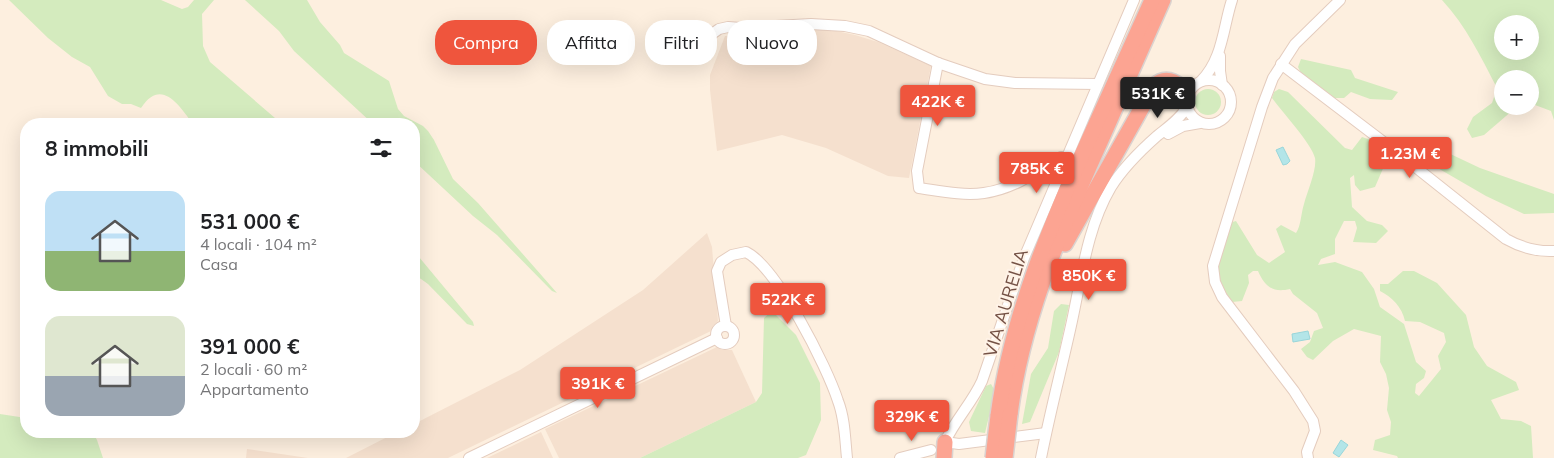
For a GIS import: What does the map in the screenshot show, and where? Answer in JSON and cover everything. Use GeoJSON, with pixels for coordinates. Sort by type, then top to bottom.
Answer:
{"type":"FeatureCollection","features":[{"type":"Feature","properties":{"kind":"highway","name":"VIA AURELIA"},"geometry":{"type":"LineString","coordinates":[[1005,458],[1004,415],[1014,331],[1040,253],[1152,0]]}},
{"type":"Feature","properties":{"kind":"highway","name":"VIA AURELIA"},"geometry":{"type":"LineString","coordinates":[[993,458],[1023,344],[1039,290],[1056,243],[1163,0]]}},
{"type":"Feature","properties":{"kind":"highway"},"geometry":{"type":"LineString","coordinates":[[1023,344],[1038,313],[1068,237],[1154,86],[1162,81],[1172,81],[1181,87],[1187,102]]}},
{"type":"Feature","properties":{"kind":"highway"},"geometry":{"type":"LineString","coordinates":[[937,454],[945,442]]}},
{"type":"Feature","properties":{"kind":"street"},"geometry":{"type":"LineString","coordinates":[[1046,433],[955,444],[945,442],[982,381],[1024,258],[1134,0]]}},
{"type":"Feature","properties":{"kind":"street"},"geometry":{"type":"LineString","coordinates":[[1222,85],[1220,64],[1222,43],[1232,0]]}},
{"type":"Feature","properties":{"kind":"street"},"geometry":{"type":"LineString","coordinates":[[1308,458],[1307,452],[1316,429],[1314,421],[1294,390],[1222,297],[1213,272],[1214,261],[1271,84],[1281,64],[1302,37],[1340,0]]}},
{"type":"Feature","properties":{"kind":"street"},"geometry":{"type":"LineString","coordinates":[[717,30],[728,27],[742,28],[811,24],[845,26],[869,31],[938,63],[978,77],[1000,82],[1098,84]]}},
{"type":"Feature","properties":{"kind":"street"},"geometry":{"type":"LineString","coordinates":[[1041,458],[1093,224],[1112,186],[1125,168],[1177,120],[1187,102],[1192,87],[1202,81],[1214,64],[1222,43]]}},
{"type":"Feature","properties":{"kind":"street"},"geometry":{"type":"LineString","coordinates":[[938,63],[916,170],[919,188],[961,194],[1000,190],[1020,182],[1061,157],[1066,158]]}},
{"type":"Feature","properties":{"kind":"street"},"geometry":{"type":"LineString","coordinates":[[1281,64],[1387,144],[1506,239],[1520,247],[1531,250],[1554,251]]}},
{"type":"Feature","properties":{"kind":"street"},"geometry":{"type":"LineString","coordinates":[[1147,146],[1183,126],[1207,125],[1221,121],[1230,110],[1230,96],[1222,85],[1216,81],[1202,81]]}},
{"type":"Feature","properties":{"kind":"street"},"geometry":{"type":"LineString","coordinates":[[1187,102],[1194,120],[1200,124]]}},
{"type":"Feature","properties":{"kind":"street"},"geometry":{"type":"LineString","coordinates":[[717,338],[723,343],[729,343],[733,339],[733,331],[726,326],[717,271],[721,262],[732,255],[746,252],[764,266],[775,280],[822,363],[841,410],[845,430],[846,458]]}},
{"type":"Feature","properties":{"kind":"street"},"geometry":{"type":"LineString","coordinates":[[717,338],[718,329],[726,326]]}},
{"type":"Feature","properties":{"kind":"street"},"geometry":{"type":"LineString","coordinates":[[469,458],[717,338]]}},
{"type":"Feature","properties":{"kind":"street"},"geometry":{"type":"LineString","coordinates":[[900,458],[937,454]]}},
{"type":"Feature","properties":{"kind":"shaded area"},"geometry":{"type":"Polygon","coordinates":[[[817,29],[827,29],[878,42],[931,66],[909,178],[888,176],[826,148],[782,135],[717,151],[710,75],[714,65],[717,65],[717,57],[725,36],[727,36],[727,65],[817,65],[817,29]]]}},
{"type":"Feature","properties":{"kind":"shaded area"},"geometry":{"type":"Polygon","coordinates":[[[707,233],[712,247],[718,321],[711,331],[448,458],[346,458],[385,438],[420,438],[420,421],[520,370],[643,290],[707,233]]]}},
{"type":"Feature","properties":{"kind":"shaded area"},"geometry":{"type":"Polygon","coordinates":[[[717,347],[722,350],[732,350],[756,402],[640,458],[559,458],[545,429],[717,347]]]}},
{"type":"Feature","properties":{"kind":"shaded area"},"geometry":{"type":"Polygon","coordinates":[[[541,432],[553,458],[487,458],[541,432]]]}},
{"type":"Feature","properties":{"kind":"shaded area"},"geometry":{"type":"Polygon","coordinates":[[[247,449],[308,458],[246,458],[247,449]]]}},
{"type":"Feature","properties":{"kind":"green space"},"geometry":{"type":"Polygon","coordinates":[[[9,0],[161,0],[182,9],[188,7],[194,0],[214,0],[202,14],[203,46],[210,62],[275,118],[189,118],[176,102],[163,94],[148,99],[141,108],[131,104],[122,104],[108,96],[90,67],[72,57],[48,38],[9,0]]]}},
{"type":"Feature","properties":{"kind":"green space"},"geometry":{"type":"Polygon","coordinates":[[[245,0],[307,0],[320,22],[340,45],[344,53],[389,81],[398,109],[408,118],[367,118],[294,51],[279,31],[245,0]]]}},
{"type":"Feature","properties":{"kind":"green space"},"geometry":{"type":"Polygon","coordinates":[[[1442,0],[1554,0],[1554,120],[1551,111],[1539,106],[1539,70],[1494,70],[1494,82],[1458,20],[1442,0]]]}},
{"type":"Feature","properties":{"kind":"green space"},"geometry":{"type":"Polygon","coordinates":[[[1301,59],[1351,70],[1355,78],[1398,92],[1392,100],[1370,99],[1351,92],[1344,98],[1333,98],[1302,75],[1298,67],[1301,59]]]}},
{"type":"Feature","properties":{"kind":"green space"},"geometry":{"type":"Polygon","coordinates":[[[1208,89],[1217,93],[1221,102],[1217,111],[1208,115],[1199,111],[1195,102],[1199,93],[1208,89]]]}},
{"type":"Feature","properties":{"kind":"green space"},"geometry":{"type":"Polygon","coordinates":[[[1279,89],[1288,92],[1345,148],[1352,150],[1362,137],[1374,141],[1388,157],[1375,187],[1360,191],[1355,185],[1354,175],[1350,178],[1352,207],[1367,221],[1382,225],[1388,231],[1376,243],[1353,242],[1357,228],[1355,221],[1344,221],[1335,239],[1335,254],[1321,259],[1318,265],[1335,262],[1362,272],[1374,289],[1380,307],[1404,324],[1416,362],[1426,371],[1424,378],[1416,384],[1415,393],[1419,396],[1441,369],[1438,356],[1446,342],[1444,333],[1420,322],[1405,321],[1402,311],[1396,303],[1380,291],[1380,284],[1388,284],[1403,271],[1414,271],[1437,283],[1466,315],[1474,347],[1487,366],[1516,382],[1519,390],[1491,400],[1501,419],[1521,421],[1531,426],[1533,458],[1398,458],[1397,456],[1373,450],[1375,440],[1390,435],[1391,422],[1387,410],[1389,388],[1386,374],[1380,362],[1381,336],[1354,329],[1333,341],[1313,360],[1307,357],[1301,349],[1310,342],[1314,331],[1323,328],[1317,313],[1293,294],[1290,289],[1279,290],[1270,288],[1258,271],[1253,271],[1248,275],[1249,283],[1242,301],[1232,302],[1225,291],[1218,272],[1219,255],[1229,223],[1236,221],[1257,255],[1269,263],[1285,252],[1276,229],[1281,225],[1296,233],[1298,230],[1315,169],[1313,152],[1272,98],[1274,92],[1279,89]]]}},
{"type":"Feature","properties":{"kind":"green space"},"geometry":{"type":"Polygon","coordinates":[[[1494,97],[1494,115],[1507,115],[1484,135],[1472,138],[1467,129],[1473,117],[1492,103],[1494,97]]]}},
{"type":"Feature","properties":{"kind":"green space"},"geometry":{"type":"Polygon","coordinates":[[[420,124],[428,131],[434,140],[453,179],[478,203],[557,293],[552,291],[497,235],[473,216],[420,167],[420,124]]]}},
{"type":"Feature","properties":{"kind":"green space"},"geometry":{"type":"Polygon","coordinates":[[[1433,151],[1444,151],[1480,168],[1554,194],[1554,213],[1524,214],[1486,196],[1429,163],[1428,154],[1433,151]]]}},
{"type":"Feature","properties":{"kind":"green space"},"geometry":{"type":"Polygon","coordinates":[[[420,258],[473,322],[474,326],[467,324],[420,278],[420,258]]]}},
{"type":"Feature","properties":{"kind":"green space"},"geometry":{"type":"Polygon","coordinates":[[[1061,304],[1069,305],[1059,352],[1030,422],[1022,424],[1031,374],[1048,348],[1054,311],[1061,304]]]}},
{"type":"Feature","properties":{"kind":"green space"},"geometry":{"type":"Polygon","coordinates":[[[772,311],[796,335],[820,383],[821,420],[806,455],[798,458],[640,458],[756,402],[762,393],[764,318],[772,311]]]}},
{"type":"Feature","properties":{"kind":"green space"},"geometry":{"type":"Polygon","coordinates":[[[991,384],[995,391],[985,433],[971,431],[969,422],[986,386],[991,384]]]}},
{"type":"Feature","properties":{"kind":"green space"},"geometry":{"type":"Polygon","coordinates":[[[0,414],[20,417],[20,438],[96,438],[103,458],[0,458],[0,414]]]}},
{"type":"Feature","properties":{"kind":"water"},"geometry":{"type":"Polygon","coordinates":[[[1283,147],[1290,161],[1283,165],[1276,150],[1283,147]]]}},
{"type":"Feature","properties":{"kind":"water"},"geometry":{"type":"Polygon","coordinates":[[[1308,331],[1310,339],[1293,342],[1292,334],[1308,331]]]}},
{"type":"Feature","properties":{"kind":"water"},"geometry":{"type":"Polygon","coordinates":[[[1341,440],[1348,445],[1339,457],[1333,453],[1341,440]]]}}]}
